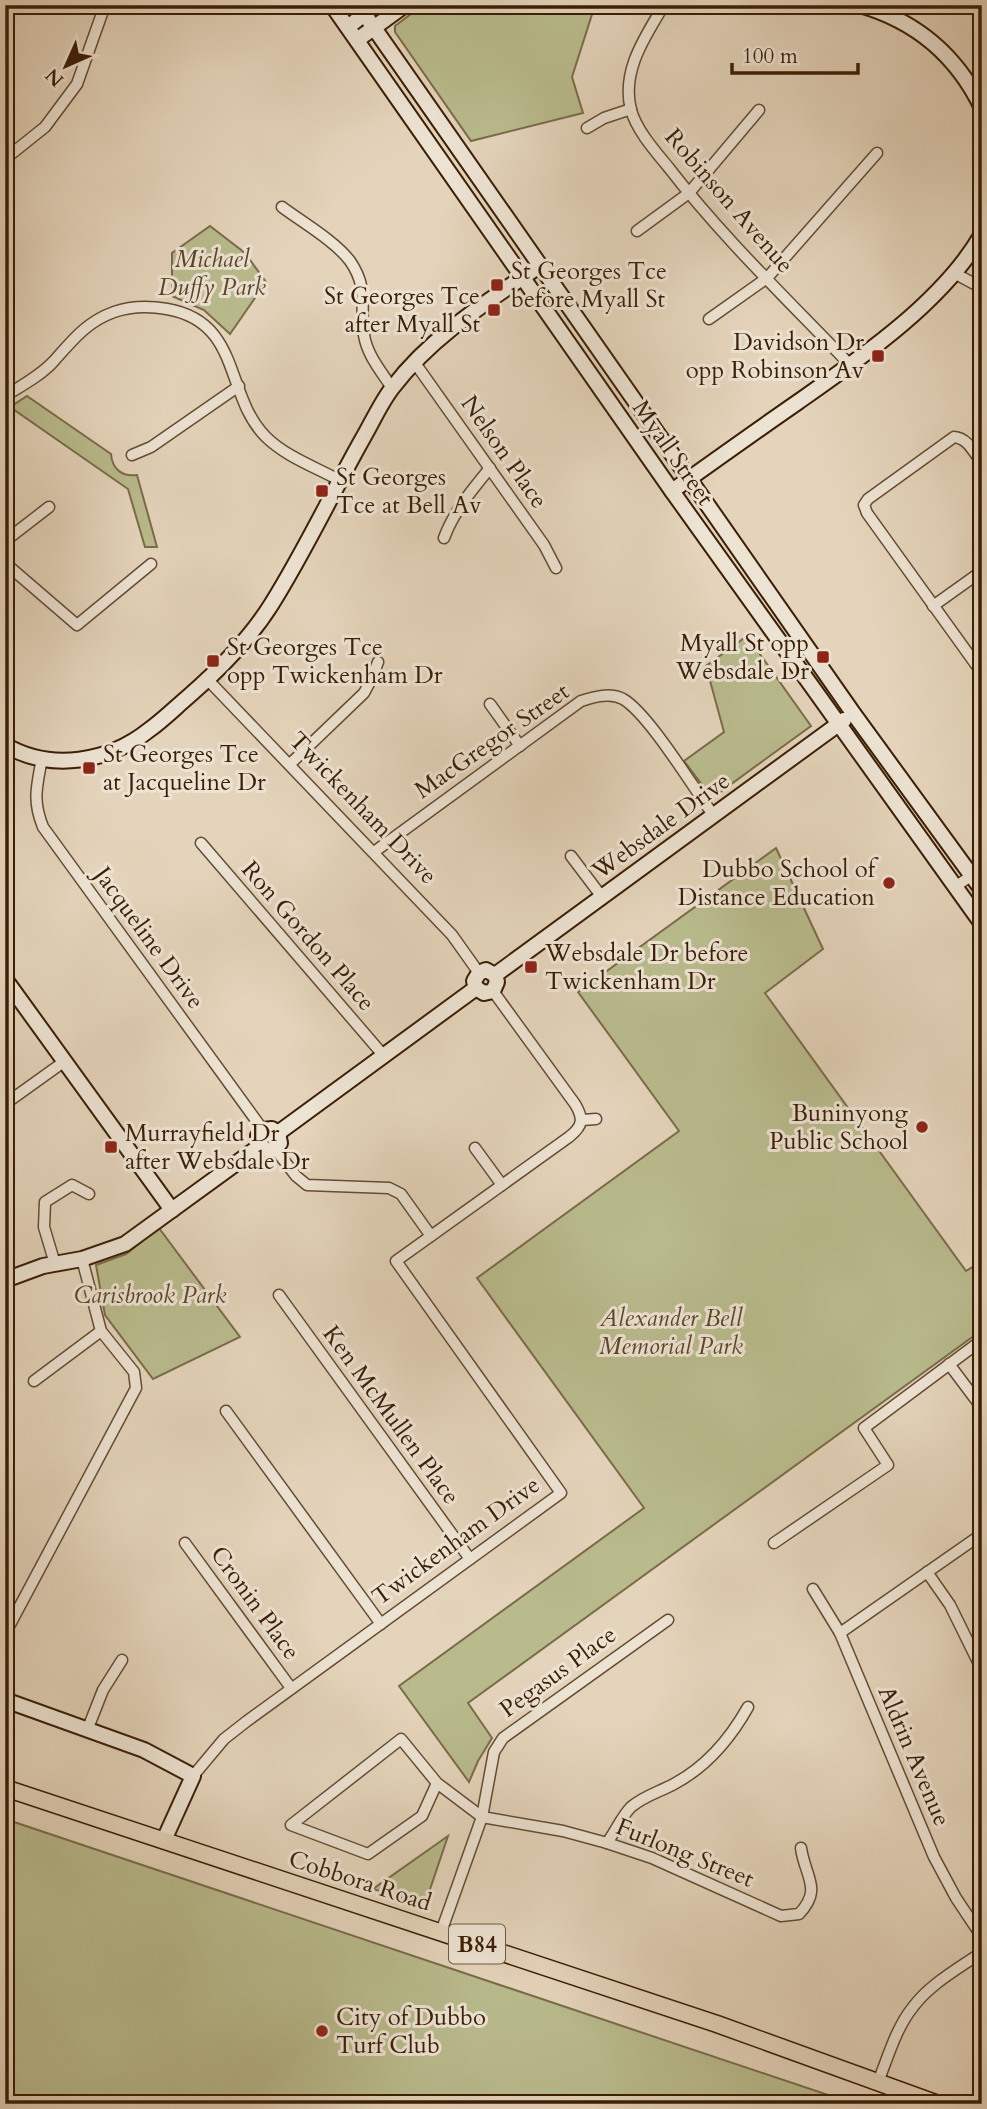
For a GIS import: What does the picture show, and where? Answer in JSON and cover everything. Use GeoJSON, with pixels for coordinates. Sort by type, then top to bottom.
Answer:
{"type":"FeatureCollection","features":[{"type":"Feature","properties":{"kind":"main road","name":"Cobbora Road"},"geometry":{"type":"LineString","coordinates":[[5,1788],[717,2024],[937,2104]]}},
{"type":"Feature","properties":{"kind":"street"},"geometry":{"type":"LineString","coordinates":[[5,159],[45,127],[77,84],[105,5]]}},
{"type":"Feature","properties":{"kind":"street","name":"Myall Street"},"geometry":{"type":"LineString","coordinates":[[332,5],[672,491],[982,924]]}},
{"type":"Feature","properties":{"kind":"street"},"geometry":{"type":"LineString","coordinates":[[357,40],[405,5]]}},
{"type":"Feature","properties":{"kind":"street","name":"Robinson Avenue"},"geometry":{"type":"LineString","coordinates":[[664,5],[633,62],[630,77],[631,109],[645,136],[689,193],[850,365]]}},
{"type":"Feature","properties":{"kind":"street"},"geometry":{"type":"LineString","coordinates":[[860,5],[904,22],[928,38],[951,60],[973,89],[982,108]]}},
{"type":"Feature","properties":{"kind":"street"},"geometry":{"type":"LineString","coordinates":[[348,27],[366,8]]}},
{"type":"Feature","properties":{"kind":"street","name":"Myall Street"},"geometry":{"type":"LineString","coordinates":[[366,8],[374,28],[853,713],[977,872],[982,890]]}},
{"type":"Feature","properties":{"kind":"street"},"geometry":{"type":"LineString","coordinates":[[587,128],[604,118],[631,109]]}},
{"type":"Feature","properties":{"kind":"street"},"geometry":{"type":"LineString","coordinates":[[637,231],[689,193],[759,110]]}},
{"type":"Feature","properties":{"kind":"street"},"geometry":{"type":"LineString","coordinates":[[709,318],[767,278],[877,153]]}},
{"type":"Feature","properties":{"kind":"street"},"geometry":{"type":"LineString","coordinates":[[282,207],[337,248],[352,264],[360,280],[363,296],[363,332],[366,345],[392,388]]}},
{"type":"Feature","properties":{"kind":"street"},"geometry":{"type":"LineString","coordinates":[[672,491],[850,365],[890,333],[954,273],[970,254],[982,233]]}},
{"type":"Feature","properties":{"kind":"street"},"geometry":{"type":"LineString","coordinates":[[5,745],[19,753],[42,758],[65,761],[94,758],[122,748],[148,732],[208,680],[243,644],[270,608],[392,388],[450,328],[539,266]]}},
{"type":"Feature","properties":{"kind":"street"},"geometry":{"type":"LineString","coordinates":[[954,273],[982,288]]}},
{"type":"Feature","properties":{"kind":"street"},"geometry":{"type":"LineString","coordinates":[[5,396],[52,363],[68,342],[88,326],[114,312],[152,307],[178,311],[198,320],[214,334],[229,358],[250,416],[266,437],[285,452],[339,480]]}},
{"type":"Feature","properties":{"kind":"street","name":"Nelson Place"},"geometry":{"type":"LineString","coordinates":[[415,363],[544,545],[556,568]]}},
{"type":"Feature","properties":{"kind":"street"},"geometry":{"type":"LineString","coordinates":[[132,455],[151,447],[239,386]]}},
{"type":"Feature","properties":{"kind":"street"},"geometry":{"type":"LineString","coordinates":[[982,463],[967,442],[954,437],[868,499],[864,505],[867,513],[982,673]]}},
{"type":"Feature","properties":{"kind":"street"},"geometry":{"type":"LineString","coordinates":[[444,538],[469,492],[490,468]]}},
{"type":"Feature","properties":{"kind":"street"},"geometry":{"type":"LineString","coordinates":[[5,541],[49,507]]}},
{"type":"Feature","properties":{"kind":"street"},"geometry":{"type":"LineString","coordinates":[[5,563],[76,625],[151,564]]}},
{"type":"Feature","properties":{"kind":"street"},"geometry":{"type":"LineString","coordinates":[[933,606],[982,571]]}},
{"type":"Feature","properties":{"kind":"street"},"geometry":{"type":"LineString","coordinates":[[290,764],[364,693],[378,662]]}},
{"type":"Feature","properties":{"kind":"street","name":"Twickenham Drive"},"geometry":{"type":"LineString","coordinates":[[208,680],[452,935],[478,973]]}},
{"type":"Feature","properties":{"kind":"street","name":"MacGregor Street"},"geometry":{"type":"LineString","coordinates":[[374,852],[581,701],[597,696],[609,695],[623,699],[643,718],[714,816]]}},
{"type":"Feature","properties":{"kind":"street"},"geometry":{"type":"LineString","coordinates":[[490,704],[520,746]]}},
{"type":"Feature","properties":{"kind":"street","name":"Websdale Drive"},"geometry":{"type":"LineString","coordinates":[[495,975],[853,713]]}},
{"type":"Feature","properties":{"kind":"street","name":"Jacqueline Drive"},"geometry":{"type":"LineString","coordinates":[[42,758],[35,797],[43,827],[262,1130]]}},
{"type":"Feature","properties":{"kind":"street","name":"Ron Gordon Place"},"geometry":{"type":"LineString","coordinates":[[201,843],[384,1056]]}},
{"type":"Feature","properties":{"kind":"street"},"geometry":{"type":"LineString","coordinates":[[571,856],[602,897]]}},
{"type":"Feature","properties":{"kind":"street"},"geometry":{"type":"LineString","coordinates":[[955,887],[977,872]]}},
{"type":"Feature","properties":{"kind":"street"},"geometry":{"type":"LineString","coordinates":[[486,970],[495,975],[497,985],[493,991],[484,993],[477,988],[474,981],[478,973],[486,970]]}},
{"type":"Feature","properties":{"kind":"street"},"geometry":{"type":"LineString","coordinates":[[5,979],[172,1210]]}},
{"type":"Feature","properties":{"kind":"street"},"geometry":{"type":"LineString","coordinates":[[278,1133],[477,988]]}},
{"type":"Feature","properties":{"kind":"street"},"geometry":{"type":"LineString","coordinates":[[493,991],[575,1104],[582,1120],[596,1119]]}},
{"type":"Feature","properties":{"kind":"street"},"geometry":{"type":"LineString","coordinates":[[5,1104],[65,1062]]}},
{"type":"Feature","properties":{"kind":"street","name":"Twickenham Drive"},"geometry":{"type":"LineString","coordinates":[[164,1840],[194,1776],[225,1739],[291,1688],[561,1493],[396,1261],[576,1131],[582,1120]]}},
{"type":"Feature","properties":{"kind":"street"},"geometry":{"type":"LineString","coordinates":[[272,1129],[278,1133],[280,1143],[275,1149],[269,1151],[260,1146],[258,1139],[262,1130],[272,1129]]}},
{"type":"Feature","properties":{"kind":"street"},"geometry":{"type":"LineString","coordinates":[[5,1280],[125,1244],[260,1146]]}},
{"type":"Feature","properties":{"kind":"street"},"geometry":{"type":"LineString","coordinates":[[475,1148],[502,1185]]}},
{"type":"Feature","properties":{"kind":"street"},"geometry":{"type":"LineString","coordinates":[[275,1149],[296,1176],[307,1185],[389,1188],[401,1194],[431,1236]]}},
{"type":"Feature","properties":{"kind":"street"},"geometry":{"type":"LineString","coordinates":[[55,1264],[44,1227],[44,1202],[72,1185],[89,1194]]}},
{"type":"Feature","properties":{"kind":"street"},"geometry":{"type":"LineString","coordinates":[[5,1634],[136,1388],[134,1372],[101,1331],[82,1259]]}},
{"type":"Feature","properties":{"kind":"street","name":"Ken McMullen Place"},"geometry":{"type":"LineString","coordinates":[[279,1295],[470,1559]]}},
{"type":"Feature","properties":{"kind":"street"},"geometry":{"type":"LineString","coordinates":[[34,1381],[101,1331]]}},
{"type":"Feature","properties":{"kind":"street"},"geometry":{"type":"LineString","coordinates":[[774,1543],[888,1465],[864,1428],[982,1340]]}},
{"type":"Feature","properties":{"kind":"street"},"geometry":{"type":"LineString","coordinates":[[949,1364],[982,1408]]}},
{"type":"Feature","properties":{"kind":"street"},"geometry":{"type":"LineString","coordinates":[[226,1411],[381,1623]]}},
{"type":"Feature","properties":{"kind":"street"},"geometry":{"type":"LineString","coordinates":[[840,1633],[982,1534]]}},
{"type":"Feature","properties":{"kind":"street","name":"Cronin Place"},"geometry":{"type":"LineString","coordinates":[[185,1543],[291,1688]]}},
{"type":"Feature","properties":{"kind":"street"},"geometry":{"type":"LineString","coordinates":[[927,1572],[950,1605],[982,1670]]}},
{"type":"Feature","properties":{"kind":"street","name":"Aldrin Avenue"},"geometry":{"type":"LineString","coordinates":[[813,1589],[840,1633],[934,1857],[956,1898],[982,1937]]}},
{"type":"Feature","properties":{"kind":"street","name":"Pegasus Place"},"geometry":{"type":"LineString","coordinates":[[441,1932],[482,1817],[494,1752],[503,1738],[668,1620]]}},
{"type":"Feature","properties":{"kind":"street"},"geometry":{"type":"LineString","coordinates":[[88,1728],[103,1690],[122,1660]]}},
{"type":"Feature","properties":{"kind":"street"},"geometry":{"type":"LineString","coordinates":[[5,1700],[144,1750],[194,1776]]}},
{"type":"Feature","properties":{"kind":"street"},"geometry":{"type":"LineString","coordinates":[[607,1843],[629,1809],[646,1796],[691,1773],[722,1746],[748,1707]]}},
{"type":"Feature","properties":{"kind":"street"},"geometry":{"type":"LineString","coordinates":[[437,1783],[422,1816],[368,1854],[291,1825],[401,1739],[437,1783],[482,1817]]}},
{"type":"Feature","properties":{"kind":"street","name":"Furlong Street"},"geometry":{"type":"LineString","coordinates":[[482,1817],[563,1831],[607,1843],[652,1858],[781,1916],[799,1914],[810,1903],[813,1890],[801,1848]]}},
{"type":"Feature","properties":{"kind":"street"},"geometry":{"type":"LineString","coordinates":[[878,2082],[900,2027],[912,2007],[927,1991],[982,1952]]}},
{"type":"Feature","properties":{"kind":"green space"},"geometry":{"type":"Polygon","coordinates":[[[423,5],[595,5],[572,77],[583,113],[471,141],[395,32],[395,26],[423,5]]]}},
{"type":"Feature","properties":{"kind":"green space","name":"Michael Duffy Park"},"geometry":{"type":"Polygon","coordinates":[[[210,226],[245,253],[266,282],[230,334],[204,310],[172,296],[172,253],[210,226]]]}},
{"type":"Feature","properties":{"kind":"green space"},"geometry":{"type":"Polygon","coordinates":[[[27,396],[111,454],[113,464],[119,471],[127,475],[137,475],[157,547],[145,547],[128,489],[10,407],[27,396]]]}},
{"type":"Feature","properties":{"kind":"green space"},"geometry":{"type":"Polygon","coordinates":[[[747,636],[811,726],[712,798],[684,761],[724,732],[706,666],[747,636]]]}},
{"type":"Feature","properties":{"kind":"green space","name":"Alexander Bell Memorial Park"},"geometry":{"type":"Polygon","coordinates":[[[776,848],[823,949],[765,993],[966,1271],[982,1261],[982,1330],[468,1703],[492,1738],[469,1782],[399,1686],[644,1508],[477,1278],[679,1131],[578,992],[776,848]]]}},
{"type":"Feature","properties":{"kind":"green space","name":"Carisbrook Park"},"geometry":{"type":"Polygon","coordinates":[[[159,1228],[240,1337],[153,1379],[105,1315],[96,1265],[126,1254],[159,1228]]]}},
{"type":"Feature","properties":{"kind":"green space","name":"City of Dubbo Turf Club"},"geometry":{"type":"Polygon","coordinates":[[[5,1819],[855,2104],[5,2104],[5,1819]]]}},
{"type":"Feature","properties":{"kind":"green space"},"geometry":{"type":"Polygon","coordinates":[[[448,1836],[426,1901],[420,1904],[373,1889],[448,1836]]]}},
{"type":"Feature","properties":{"kind":"place","name":"St Georges Tce before Myall St"},"geometry":{"type":"Point","coordinates":[497,285]}},
{"type":"Feature","properties":{"kind":"place","name":"St Georges Tce after Myall St"},"geometry":{"type":"Point","coordinates":[494,310]}},
{"type":"Feature","properties":{"kind":"place","name":"Davidson Dr opp Robinson Av"},"geometry":{"type":"Point","coordinates":[878,356]}},
{"type":"Feature","properties":{"kind":"place","name":"St Georges Tce at Bell Av"},"geometry":{"type":"Point","coordinates":[322,491]}},
{"type":"Feature","properties":{"kind":"place","name":"Myall St opp Websdale Dr"},"geometry":{"type":"Point","coordinates":[823,657]}},
{"type":"Feature","properties":{"kind":"place","name":"St Georges Tce opp Twickenham Dr"},"geometry":{"type":"Point","coordinates":[213,661]}},
{"type":"Feature","properties":{"kind":"place","name":"St Georges Tce at Jacqueline Dr"},"geometry":{"type":"Point","coordinates":[89,768]}},
{"type":"Feature","properties":{"kind":"place","name":"Dubbo School of Distance Education"},"geometry":{"type":"Point","coordinates":[889,883]}},
{"type":"Feature","properties":{"kind":"place","name":"Websdale Dr before Twickenham Dr"},"geometry":{"type":"Point","coordinates":[531,967]}},
{"type":"Feature","properties":{"kind":"place","name":"Buninyong Public School"},"geometry":{"type":"Point","coordinates":[922,1127]}},
{"type":"Feature","properties":{"kind":"place","name":"Murrayfield Dr after Websdale Dr"},"geometry":{"type":"Point","coordinates":[111,1147]}},
{"type":"Feature","properties":{"kind":"place","name":"City of Dubbo Turf Club"},"geometry":{"type":"Point","coordinates":[322,2031]}}]}
